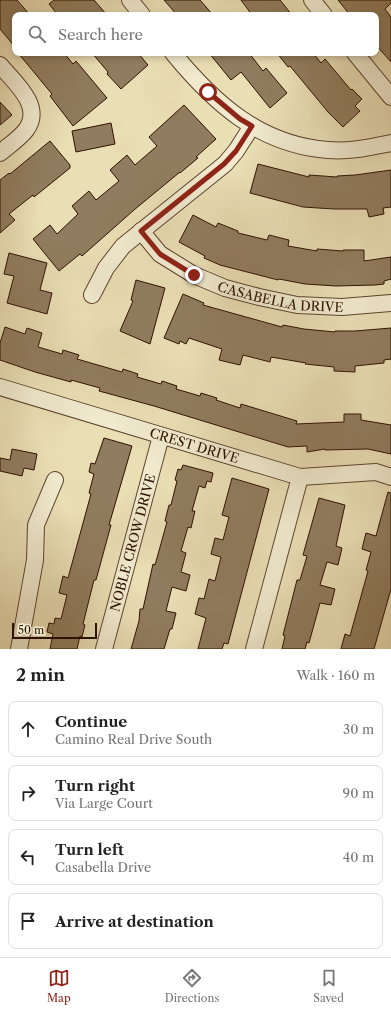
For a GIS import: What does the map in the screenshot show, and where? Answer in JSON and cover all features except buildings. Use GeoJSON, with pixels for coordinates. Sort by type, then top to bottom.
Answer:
{"type":"FeatureCollection","features":[{"type":"Feature","properties":{"kind":"street"},"geometry":{"type":"LineString","coordinates":[[130,0],[140,12]]}},
{"type":"Feature","properties":{"kind":"street"},"geometry":{"type":"LineString","coordinates":[[312,0],[322,12]]}},
{"type":"Feature","properties":{"kind":"street"},"geometry":{"type":"LineString","coordinates":[[176,56],[208,92],[240,119],[268,135],[298,145],[328,150],[365,149],[391,143]]}},
{"type":"Feature","properties":{"kind":"street"},"geometry":{"type":"LineString","coordinates":[[357,56],[391,97]]}},
{"type":"Feature","properties":{"kind":"street"},"geometry":{"type":"LineString","coordinates":[[0,65],[29,101],[32,116],[31,122],[25,132],[0,153]]}},
{"type":"Feature","properties":{"kind":"street"},"geometry":{"type":"LineString","coordinates":[[92,295],[106,268],[123,246],[224,164],[236,151],[252,126]]}},
{"type":"Feature","properties":{"kind":"street","name":"CASABELLA DRIVE"},"geometry":{"type":"LineString","coordinates":[[141,231],[160,254],[194,275],[232,290],[297,305],[342,307],[391,303]]}},
{"type":"Feature","properties":{"kind":"street","name":"CREST DRIVE"},"geometry":{"type":"LineString","coordinates":[[0,387],[300,477],[376,472],[391,477]]}},
{"type":"Feature","properties":{"kind":"street","name":"NOBLE CROW DRIVE"},"geometry":{"type":"LineString","coordinates":[[104,649],[161,436]]}},
{"type":"Feature","properties":{"kind":"street"},"geometry":{"type":"LineString","coordinates":[[254,649],[300,477]]}},
{"type":"Feature","properties":{"kind":"street"},"geometry":{"type":"LineString","coordinates":[[19,649],[35,560],[36,525],[55,480]]}},
{"type":"Feature","properties":{"kind":"route"},"geometry":{"type":"LineString","coordinates":[[194,275],[160,254],[141,231],[224,164],[236,151],[252,126],[240,119],[208,92]]}}]}
